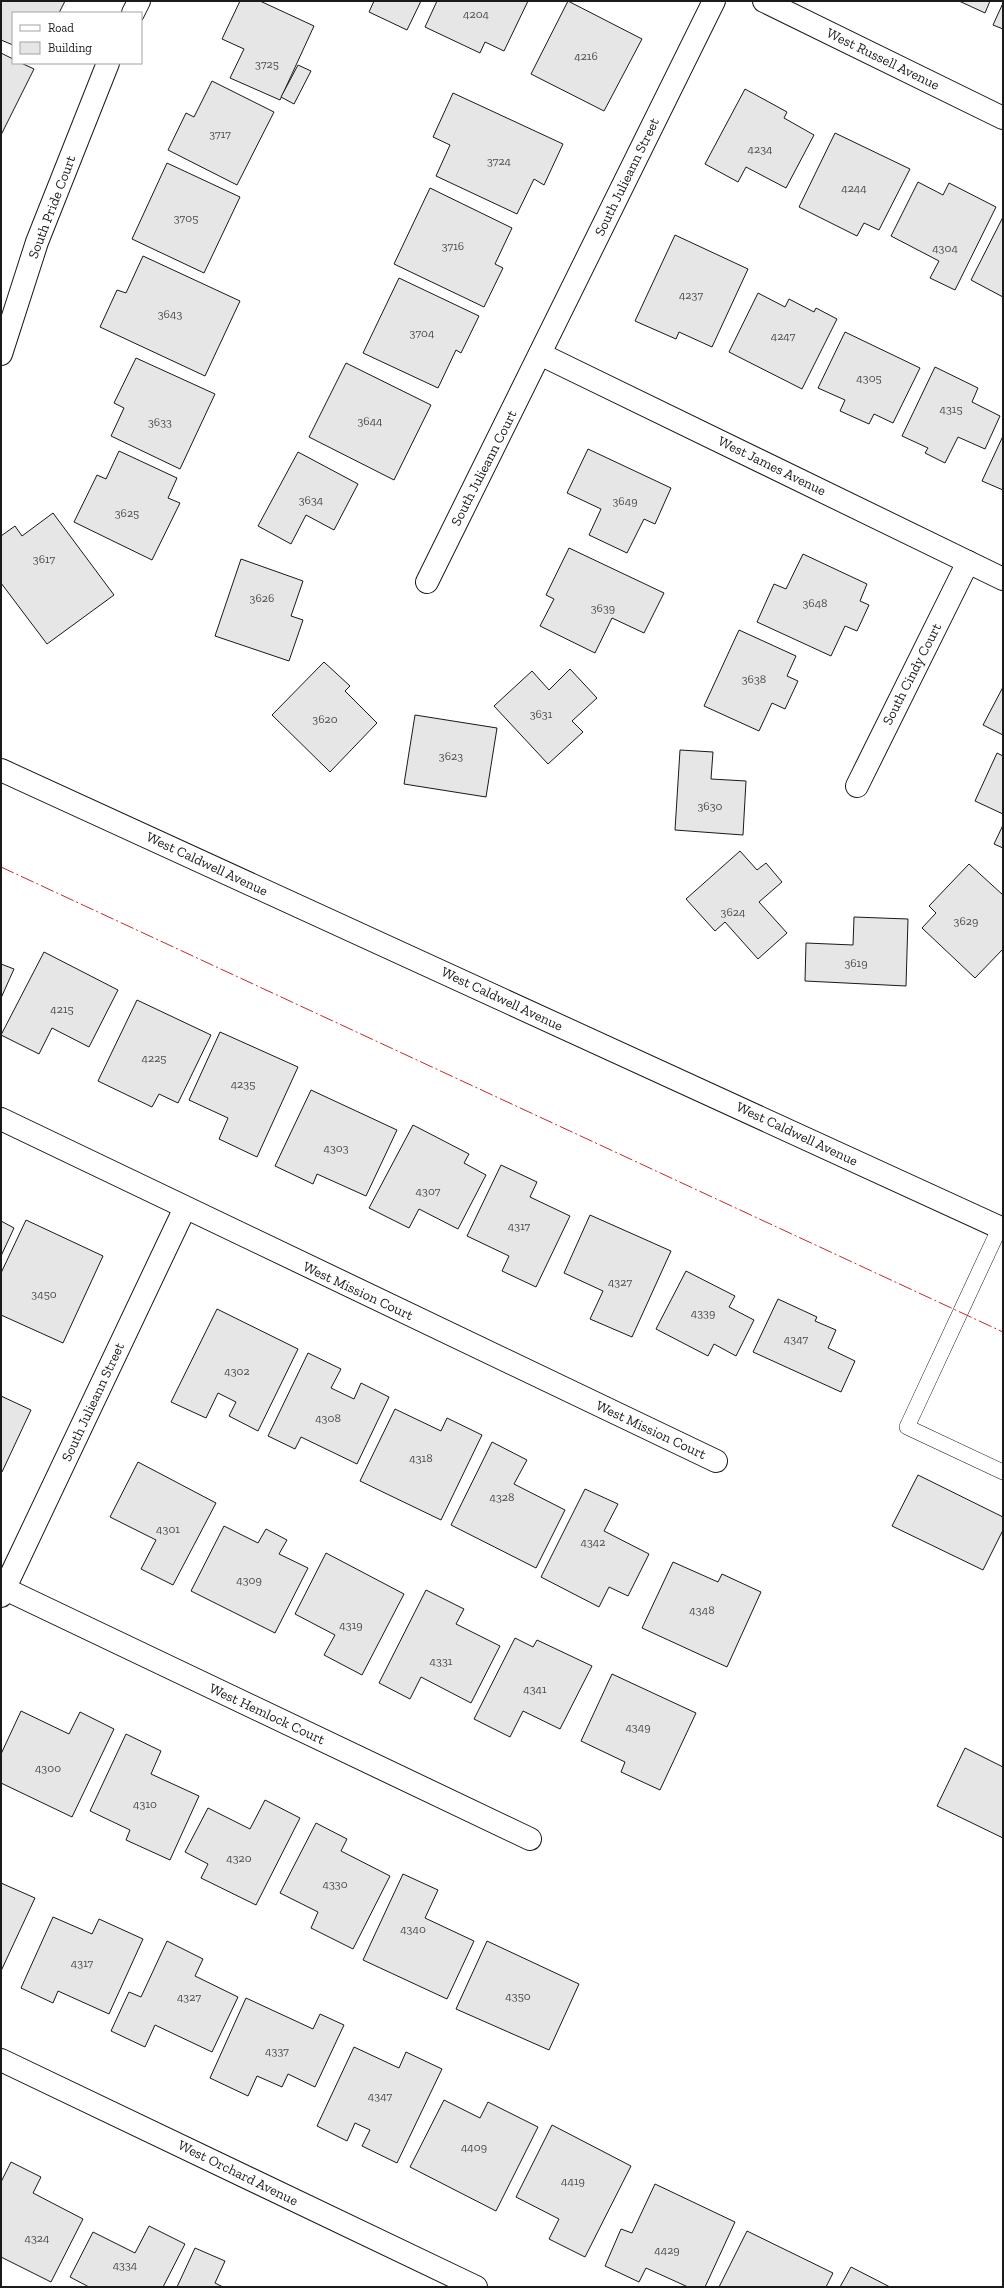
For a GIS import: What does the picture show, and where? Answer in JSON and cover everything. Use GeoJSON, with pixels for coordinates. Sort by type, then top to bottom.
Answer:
{"type":"FeatureCollection","features":[{"type":"Feature","properties":{"kind":"street"},"geometry":{"type":"LineString","coordinates":[[134,12],[139,1]]}},
{"type":"Feature","properties":{"kind":"street","name":"South Julieann Street"},"geometry":{"type":"LineString","coordinates":[[540,354],[714,1]]}},
{"type":"Feature","properties":{"kind":"street","name":"West Russell Avenue"},"geometry":{"type":"LineString","coordinates":[[764,1],[1003,118]]}},
{"type":"Feature","properties":{"kind":"street","name":"South Pride Court"},"geometry":{"type":"LineString","coordinates":[[1,354],[37,242],[108,64]]}},
{"type":"Feature","properties":{"kind":"street","name":"West James Avenue"},"geometry":{"type":"LineString","coordinates":[[540,354],[1003,579]]}},
{"type":"Feature","properties":{"kind":"street","name":"South Julieann Court"},"geometry":{"type":"LineString","coordinates":[[427,582],[540,354]]}},
{"type":"Feature","properties":{"kind":"street","name":"South Cindy Court"},"geometry":{"type":"LineString","coordinates":[[856,786],[968,562]]}},
{"type":"Feature","properties":{"kind":"street","name":"West Caldwell Avenue"},"geometry":{"type":"LineString","coordinates":[[1,770],[1002,1228]]}},
{"type":"Feature","properties":{"kind":"street","name":"West Mission Court"},"geometry":{"type":"LineString","coordinates":[[1,1119],[716,1461]]}},
{"type":"Feature","properties":{"kind":"street","name":"South Julieann Street"},"geometry":{"type":"LineString","coordinates":[[2,1590],[185,1208]]}},
{"type":"Feature","properties":{"kind":"street","name":"West Hemlock Court"},"geometry":{"type":"LineString","coordinates":[[2,1590],[530,1839]]}},
{"type":"Feature","properties":{"kind":"street","name":"West Orchard Avenue"},"geometry":{"type":"LineString","coordinates":[[1,2060],[476,2287]]}},
{"type":"Feature","properties":{"kind":"lane"},"geometry":{"type":"LineString","coordinates":[[1002,1228],[907,1426],[1003,1472]]}},
{"type":"Feature","properties":{"kind":"building"},"geometry":{"type":"Polygon","coordinates":[[[1,1],[65,1],[60,12],[12,12],[12,45],[1,40],[1,1]]]}},
{"type":"Feature","properties":{"kind":"building"},"geometry":{"type":"Polygon","coordinates":[[[240,1],[260,1],[314,26],[280,100],[230,78],[244,49],[222,39],[240,1]]]}},
{"type":"Feature","properties":{"kind":"building"},"geometry":{"type":"Polygon","coordinates":[[[374,1],[421,1],[407,30],[369,12],[374,1]]]}},
{"type":"Feature","properties":{"kind":"building"},"geometry":{"type":"Polygon","coordinates":[[[437,1],[528,1],[504,51],[485,42],[480,53],[425,27],[437,1]]]}},
{"type":"Feature","properties":{"kind":"building"},"geometry":{"type":"Polygon","coordinates":[[[568,1],[642,39],[604,111],[531,74],[568,1]]]}},
{"type":"Feature","properties":{"kind":"building"},"geometry":{"type":"Polygon","coordinates":[[[959,1],[990,1],[985,13],[959,1]]]}},
{"type":"Feature","properties":{"kind":"building"},"geometry":{"type":"Polygon","coordinates":[[[1003,3],[1003,29],[993,25],[1003,3]]]}},
{"type":"Feature","properties":{"kind":"building"},"geometry":{"type":"Polygon","coordinates":[[[1,53],[12,58],[12,64],[23,64],[34,69],[1,135],[1,53]]]}},
{"type":"Feature","properties":{"kind":"building"},"geometry":{"type":"Polygon","coordinates":[[[298,65],[311,71],[294,104],[281,97],[298,65]]]}},
{"type":"Feature","properties":{"kind":"building"},"geometry":{"type":"Polygon","coordinates":[[[212,81],[274,112],[237,185],[168,150],[186,113],[194,117],[212,81]]]}},
{"type":"Feature","properties":{"kind":"building"},"geometry":{"type":"Polygon","coordinates":[[[745,89],[787,112],[784,118],[814,135],[786,188],[746,167],[738,182],[705,164],[745,89]]]}},
{"type":"Feature","properties":{"kind":"building"},"geometry":{"type":"Polygon","coordinates":[[[453,93],[563,144],[544,185],[534,179],[517,214],[436,176],[450,145],[433,137],[453,93]]]}},
{"type":"Feature","properties":{"kind":"building"},"geometry":{"type":"Polygon","coordinates":[[[835,133],[910,169],[879,230],[864,223],[857,236],[799,207],[835,133]]]}},
{"type":"Feature","properties":{"kind":"building"},"geometry":{"type":"Polygon","coordinates":[[[167,163],[240,197],[204,273],[132,239],[167,163]]]}},
{"type":"Feature","properties":{"kind":"building"},"geometry":{"type":"Polygon","coordinates":[[[918,182],[943,195],[949,183],[996,207],[955,290],[930,278],[939,261],[891,236],[918,182]]]}},
{"type":"Feature","properties":{"kind":"building"},"geometry":{"type":"Polygon","coordinates":[[[430,188],[512,228],[495,264],[503,268],[484,307],[394,264],[430,188]]]}},
{"type":"Feature","properties":{"kind":"building"},"geometry":{"type":"Polygon","coordinates":[[[1003,217],[1003,297],[971,280],[1003,217]]]}},
{"type":"Feature","properties":{"kind":"building"},"geometry":{"type":"Polygon","coordinates":[[[675,235],[748,269],[712,347],[679,332],[676,339],[635,321],[675,235]]]}},
{"type":"Feature","properties":{"kind":"building"},"geometry":{"type":"Polygon","coordinates":[[[143,256],[240,301],[205,376],[100,327],[117,290],[126,293],[143,256]]]}},
{"type":"Feature","properties":{"kind":"building"},"geometry":{"type":"Polygon","coordinates":[[[399,278],[479,316],[461,353],[456,350],[438,388],[363,353],[399,278]]]}},
{"type":"Feature","properties":{"kind":"building"},"geometry":{"type":"Polygon","coordinates":[[[758,293],[785,307],[789,299],[814,312],[816,308],[837,319],[802,389],[729,352],[758,293]]]}},
{"type":"Feature","properties":{"kind":"building"},"geometry":{"type":"Polygon","coordinates":[[[845,332],[920,368],[893,423],[874,414],[869,424],[840,411],[845,400],[818,388],[845,332]]]}},
{"type":"Feature","properties":{"kind":"building"},"geometry":{"type":"Polygon","coordinates":[[[136,358],[215,394],[180,469],[111,436],[124,408],[114,403],[136,358]]]}},
{"type":"Feature","properties":{"kind":"building"},"geometry":{"type":"Polygon","coordinates":[[[346,363],[431,405],[394,480],[309,437],[346,363]]]}},
{"type":"Feature","properties":{"kind":"building"},"geometry":{"type":"Polygon","coordinates":[[[935,367],[978,388],[972,402],[1000,416],[985,449],[958,437],[945,463],[925,453],[928,448],[902,436],[935,367]]]}},
{"type":"Feature","properties":{"kind":"building"},"geometry":{"type":"Polygon","coordinates":[[[1003,436],[1003,490],[982,481],[1003,436]]]}},
{"type":"Feature","properties":{"kind":"building"},"geometry":{"type":"Polygon","coordinates":[[[588,449],[671,488],[655,524],[644,519],[627,553],[589,535],[601,509],[567,493],[588,449]]]}},
{"type":"Feature","properties":{"kind":"building"},"geometry":{"type":"Polygon","coordinates":[[[119,451],[177,478],[168,498],[180,503],[152,560],[74,522],[97,475],[106,479],[119,451]]]}},
{"type":"Feature","properties":{"kind":"building"},"geometry":{"type":"Polygon","coordinates":[[[298,452],[358,484],[334,530],[306,515],[291,544],[258,526],[298,452]]]}},
{"type":"Feature","properties":{"kind":"building"},"geometry":{"type":"Polygon","coordinates":[[[53,513],[114,595],[47,644],[1,583],[1,536],[15,526],[22,536],[53,513]]]}},
{"type":"Feature","properties":{"kind":"building"},"geometry":{"type":"Polygon","coordinates":[[[569,548],[664,593],[644,633],[612,618],[595,653],[540,626],[554,599],[546,595],[569,548]]]}},
{"type":"Feature","properties":{"kind":"building"},"geometry":{"type":"Polygon","coordinates":[[[803,554],[867,584],[860,601],[869,605],[857,631],[845,626],[831,656],[757,622],[774,584],[786,589],[803,554]]]}},
{"type":"Feature","properties":{"kind":"building"},"geometry":{"type":"Polygon","coordinates":[[[241,559],[303,581],[291,616],[303,620],[289,661],[215,636],[241,559]]]}},
{"type":"Feature","properties":{"kind":"building"},"geometry":{"type":"Polygon","coordinates":[[[739,630],[796,656],[787,676],[798,681],[785,709],[772,703],[759,731],[704,706],[739,630]]]}},
{"type":"Feature","properties":{"kind":"building"},"geometry":{"type":"Polygon","coordinates":[[[324,662],[350,686],[345,691],[377,723],[330,772],[272,715],[324,662]]]}},
{"type":"Feature","properties":{"kind":"building"},"geometry":{"type":"Polygon","coordinates":[[[570,669],[597,698],[572,721],[583,732],[548,764],[494,706],[532,671],[549,690],[570,669]]]}},
{"type":"Feature","properties":{"kind":"building"},"geometry":{"type":"Polygon","coordinates":[[[1003,687],[1003,735],[983,725],[1003,687]]]}},
{"type":"Feature","properties":{"kind":"building"},"geometry":{"type":"Polygon","coordinates":[[[415,715],[497,728],[486,797],[404,784],[415,715]]]}},
{"type":"Feature","properties":{"kind":"building"},"geometry":{"type":"Polygon","coordinates":[[[680,750],[713,752],[711,779],[746,781],[743,835],[675,830],[680,750]]]}},
{"type":"Feature","properties":{"kind":"building"},"geometry":{"type":"Polygon","coordinates":[[[997,753],[1003,756],[1003,814],[975,801],[997,753]]]}},
{"type":"Feature","properties":{"kind":"building"},"geometry":{"type":"Polygon","coordinates":[[[1003,825],[1003,848],[994,844],[1003,825]]]}},
{"type":"Feature","properties":{"kind":"building"},"geometry":{"type":"Polygon","coordinates":[[[740,851],[757,870],[766,863],[782,882],[759,902],[787,933],[758,959],[725,922],[715,931],[686,899],[740,851]]]}},
{"type":"Feature","properties":{"kind":"building"},"geometry":{"type":"Polygon","coordinates":[[[969,864],[1003,895],[1003,949],[975,978],[922,928],[936,913],[929,906],[969,864]]]}},
{"type":"Feature","properties":{"kind":"building"},"geometry":{"type":"Polygon","coordinates":[[[854,917],[908,919],[906,986],[805,981],[806,943],[853,945],[854,917]]]}},
{"type":"Feature","properties":{"kind":"building"},"geometry":{"type":"Polygon","coordinates":[[[44,952],[118,990],[89,1047],[52,1028],[39,1054],[1,1035],[44,952]]]}},
{"type":"Feature","properties":{"kind":"building"},"geometry":{"type":"Polygon","coordinates":[[[1,964],[14,969],[1,998],[1,964]]]}},
{"type":"Feature","properties":{"kind":"building"},"geometry":{"type":"Polygon","coordinates":[[[137,1000],[211,1035],[178,1103],[159,1094],[152,1107],[98,1081],[137,1000]]]}},
{"type":"Feature","properties":{"kind":"building"},"geometry":{"type":"Polygon","coordinates":[[[220,1032],[298,1067],[257,1157],[219,1139],[228,1118],[189,1100],[220,1032]]]}},
{"type":"Feature","properties":{"kind":"building"},"geometry":{"type":"Polygon","coordinates":[[[311,1090],[397,1130],[366,1196],[317,1174],[313,1184],[275,1166],[311,1090]]]}},
{"type":"Feature","properties":{"kind":"building"},"geometry":{"type":"Polygon","coordinates":[[[413,1125],[469,1154],[464,1163],[486,1175],[458,1229],[419,1209],[409,1228],[369,1208],[413,1125]]]}},
{"type":"Feature","properties":{"kind":"building"},"geometry":{"type":"Polygon","coordinates":[[[501,1165],[537,1182],[530,1197],[570,1216],[536,1287],[502,1271],[509,1256],[467,1236],[501,1165]]]}},
{"type":"Feature","properties":{"kind":"building"},"geometry":{"type":"Polygon","coordinates":[[[590,1215],[671,1251],[632,1337],[590,1319],[603,1291],[564,1273],[590,1215]]]}},
{"type":"Feature","properties":{"kind":"building"},"geometry":{"type":"Polygon","coordinates":[[[26,1220],[103,1256],[63,1343],[1,1315],[1,1273],[26,1220]]]}},
{"type":"Feature","properties":{"kind":"building"},"geometry":{"type":"Polygon","coordinates":[[[1,1221],[14,1228],[1,1256],[1,1221]]]}},
{"type":"Feature","properties":{"kind":"building"},"geometry":{"type":"Polygon","coordinates":[[[686,1271],[735,1296],[729,1307],[754,1320],[736,1356],[714,1344],[708,1356],[656,1329],[686,1271]]]}},
{"type":"Feature","properties":{"kind":"building"},"geometry":{"type":"Polygon","coordinates":[[[778,1299],[817,1317],[815,1321],[836,1330],[828,1348],[855,1361],[841,1392],[753,1352],[778,1299]]]}},
{"type":"Feature","properties":{"kind":"building"},"geometry":{"type":"Polygon","coordinates":[[[217,1309],[298,1349],[258,1431],[229,1416],[236,1402],[218,1393],[206,1418],[171,1402],[217,1309]]]}},
{"type":"Feature","properties":{"kind":"building"},"geometry":{"type":"Polygon","coordinates":[[[308,1353],[341,1369],[331,1388],[354,1399],[361,1383],[389,1397],[357,1464],[301,1437],[295,1449],[268,1436],[308,1353]]]}},
{"type":"Feature","properties":{"kind":"building"},"geometry":{"type":"Polygon","coordinates":[[[1,1396],[31,1410],[2,1472],[1,1472],[1,1396]]]}},
{"type":"Feature","properties":{"kind":"building"},"geometry":{"type":"Polygon","coordinates":[[[395,1409],[441,1431],[447,1418],[482,1435],[441,1520],[360,1481],[395,1409]]]}},
{"type":"Feature","properties":{"kind":"building"},"geometry":{"type":"Polygon","coordinates":[[[492,1442],[527,1460],[514,1484],[565,1510],[536,1568],[451,1525],[492,1442]]]}},
{"type":"Feature","properties":{"kind":"building"},"geometry":{"type":"Polygon","coordinates":[[[138,1462],[216,1503],[173,1585],[141,1569],[156,1540],[110,1517],[138,1462]]]}},
{"type":"Feature","properties":{"kind":"building"},"geometry":{"type":"Polygon","coordinates":[[[918,1475],[1003,1517],[1003,1530],[983,1570],[892,1526],[918,1475]]]}},
{"type":"Feature","properties":{"kind":"building"},"geometry":{"type":"Polygon","coordinates":[[[585,1489],[618,1504],[604,1531],[649,1554],[628,1596],[609,1587],[599,1607],[541,1577],[585,1489]]]}},
{"type":"Feature","properties":{"kind":"building"},"geometry":{"type":"Polygon","coordinates":[[[224,1526],[258,1543],[266,1529],[287,1540],[279,1554],[308,1568],[275,1633],[191,1591],[224,1526]]]}},
{"type":"Feature","properties":{"kind":"building"},"geometry":{"type":"Polygon","coordinates":[[[326,1553],[404,1594],[362,1675],[324,1655],[335,1635],[295,1614],[326,1553]]]}},
{"type":"Feature","properties":{"kind":"building"},"geometry":{"type":"Polygon","coordinates":[[[673,1562],[718,1582],[722,1574],[761,1592],[727,1667],[642,1628],[673,1562]]]}},
{"type":"Feature","properties":{"kind":"building"},"geometry":{"type":"Polygon","coordinates":[[[426,1590],[464,1609],[456,1624],[500,1646],[471,1703],[421,1677],[410,1699],[379,1683],[426,1590]]]}},
{"type":"Feature","properties":{"kind":"building"},"geometry":{"type":"Polygon","coordinates":[[[515,1638],[533,1647],[537,1640],[592,1666],[560,1729],[523,1711],[510,1737],[474,1719],[515,1638]]]}},
{"type":"Feature","properties":{"kind":"building"},"geometry":{"type":"Polygon","coordinates":[[[612,1674],[696,1713],[660,1790],[621,1772],[625,1762],[581,1741],[612,1674]]]}},
{"type":"Feature","properties":{"kind":"building"},"geometry":{"type":"Polygon","coordinates":[[[21,1711],[69,1734],[80,1712],[114,1729],[72,1817],[1,1783],[1,1754],[21,1711]]]}},
{"type":"Feature","properties":{"kind":"building"},"geometry":{"type":"Polygon","coordinates":[[[126,1734],[161,1751],[151,1774],[199,1796],[170,1860],[126,1840],[130,1830],[90,1811],[126,1734]]]}},
{"type":"Feature","properties":{"kind":"building"},"geometry":{"type":"Polygon","coordinates":[[[965,1748],[1003,1767],[1003,1838],[937,1806],[965,1748]]]}},
{"type":"Feature","properties":{"kind":"building"},"geometry":{"type":"Polygon","coordinates":[[[265,1800],[300,1818],[256,1905],[201,1878],[208,1864],[185,1852],[208,1808],[250,1829],[265,1800]]]}},
{"type":"Feature","properties":{"kind":"building"},"geometry":{"type":"Polygon","coordinates":[[[316,1823],[347,1839],[341,1851],[390,1876],[353,1949],[311,1928],[318,1912],[280,1893],[316,1823]]]}},
{"type":"Feature","properties":{"kind":"building"},"geometry":{"type":"Polygon","coordinates":[[[403,1874],[438,1890],[425,1918],[474,1941],[447,1999],[363,1960],[403,1874]]]}},
{"type":"Feature","properties":{"kind":"building"},"geometry":{"type":"Polygon","coordinates":[[[1,1883],[35,1898],[1,1971],[1,1883]]]}},
{"type":"Feature","properties":{"kind":"building"},"geometry":{"type":"Polygon","coordinates":[[[53,1917],[92,1934],[99,1919],[143,1939],[109,2014],[58,1991],[53,2003],[21,1988],[53,1917]]]}},
{"type":"Feature","properties":{"kind":"building"},"geometry":{"type":"Polygon","coordinates":[[[167,1941],[203,1959],[195,1976],[238,1997],[212,2052],[155,2025],[145,2047],[111,2031],[129,1992],[141,1997],[167,1941]]]}},
{"type":"Feature","properties":{"kind":"building"},"geometry":{"type":"Polygon","coordinates":[[[487,1941],[579,1984],[549,2050],[456,2009],[487,1941]]]}},
{"type":"Feature","properties":{"kind":"building"},"geometry":{"type":"Polygon","coordinates":[[[246,1998],[313,2029],[320,2014],[344,2025],[315,2087],[288,2074],[282,2087],[257,2076],[248,2096],[210,2078],[246,1998]]]}},
{"type":"Feature","properties":{"kind":"building"},"geometry":{"type":"Polygon","coordinates":[[[354,2047],[399,2068],[406,2052],[442,2069],[397,2163],[362,2146],[370,2130],[355,2123],[347,2141],[317,2126],[354,2047]]]}},
{"type":"Feature","properties":{"kind":"building"},"geometry":{"type":"Polygon","coordinates":[[[444,2100],[480,2118],[488,2102],[538,2127],[496,2211],[410,2167],[444,2100]]]}},
{"type":"Feature","properties":{"kind":"building"},"geometry":{"type":"Polygon","coordinates":[[[552,2125],[631,2166],[585,2257],[549,2239],[559,2219],[516,2197],[552,2125]]]}},
{"type":"Feature","properties":{"kind":"building"},"geometry":{"type":"Polygon","coordinates":[[[11,2162],[41,2177],[33,2193],[83,2219],[51,2282],[1,2257],[1,2182],[11,2162]]]}},
{"type":"Feature","properties":{"kind":"building"},"geometry":{"type":"Polygon","coordinates":[[[655,2184],[735,2222],[705,2287],[688,2287],[646,2268],[639,2282],[605,2266],[621,2229],[632,2233],[655,2184]]]}},
{"type":"Feature","properties":{"kind":"building"},"geometry":{"type":"Polygon","coordinates":[[[149,2226],[185,2244],[163,2287],[89,2287],[70,2277],[93,2232],[135,2253],[149,2226]]]}},
{"type":"Feature","properties":{"kind":"building"},"geometry":{"type":"Polygon","coordinates":[[[747,2231],[833,2273],[826,2287],[719,2287],[747,2231]]]}},
{"type":"Feature","properties":{"kind":"building"},"geometry":{"type":"Polygon","coordinates":[[[195,2248],[225,2261],[215,2283],[223,2287],[177,2287],[195,2248]]]}},
{"type":"Feature","properties":{"kind":"building"},"geometry":{"type":"Polygon","coordinates":[[[851,2267],[890,2287],[840,2287],[851,2267]]]}},
{"type":"Feature","properties":{"kind":"power"},"geometry":{"type":"LineString","coordinates":[[1,867],[1003,1332]]}}]}
